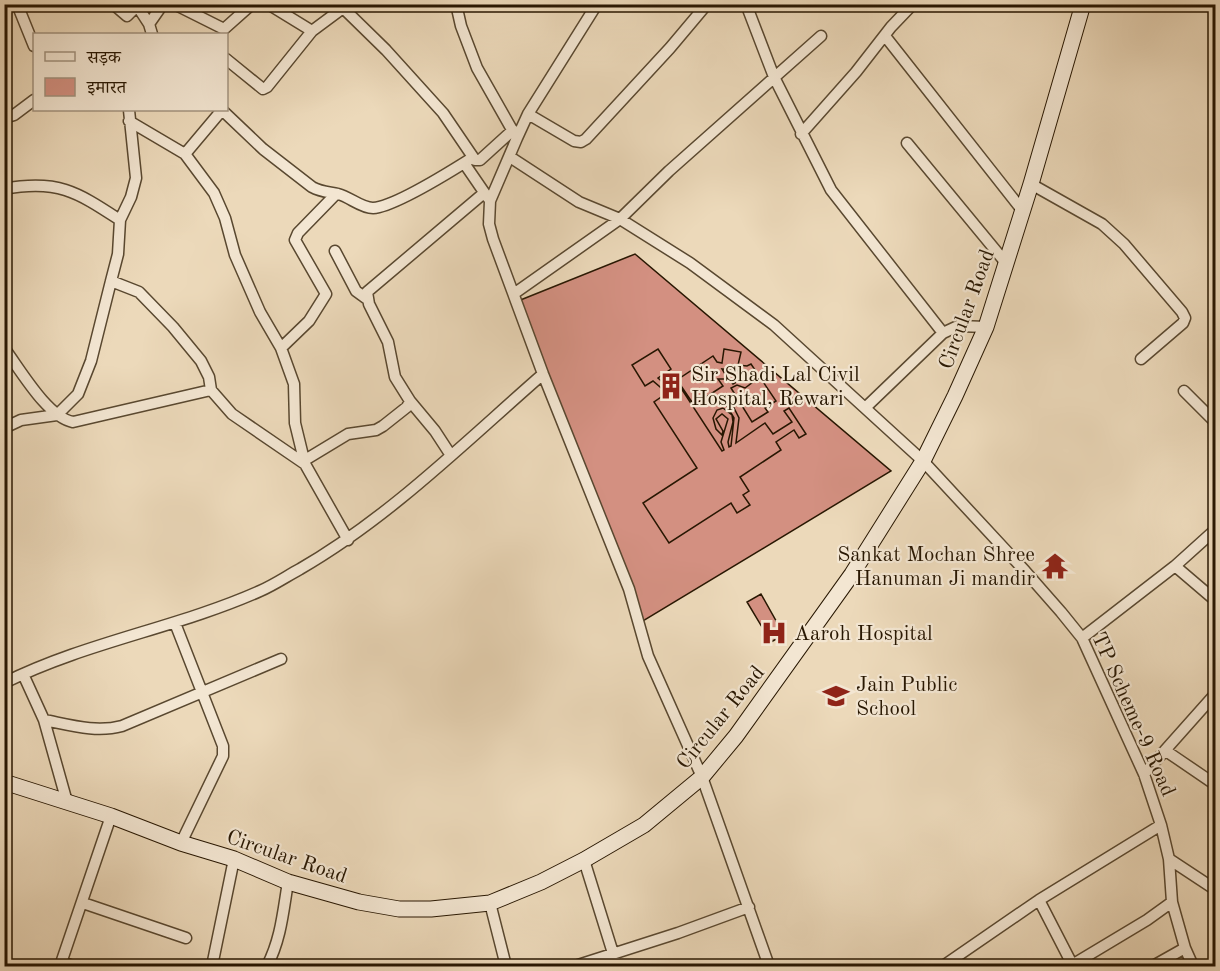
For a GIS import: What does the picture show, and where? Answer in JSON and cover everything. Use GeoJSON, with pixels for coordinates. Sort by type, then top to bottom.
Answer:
{"type":"FeatureCollection","features":[{"type":"Feature","properties":{"kind":"main road","name":"Circular Road"},"geometry":{"type":"LineString","coordinates":[[4,782],[234,859],[288,882],[359,902],[399,909],[431,909],[490,903],[524,890],[584,860],[644,825],[702,777],[736,736],[852,574],[923,461],[956,396],[986,327],[1031,184],[1083,4]]}},
{"type":"Feature","properties":{"kind":"street"},"geometry":{"type":"LineString","coordinates":[[17,4],[33,44]]}},
{"type":"Feature","properties":{"kind":"street"},"geometry":{"type":"LineString","coordinates":[[113,4],[126,15],[137,5],[151,29]]}},
{"type":"Feature","properties":{"kind":"street"},"geometry":{"type":"LineString","coordinates":[[151,29],[163,4]]}},
{"type":"Feature","properties":{"kind":"street"},"geometry":{"type":"LineString","coordinates":[[174,4],[224,29],[252,4]]}},
{"type":"Feature","properties":{"kind":"street"},"geometry":{"type":"LineString","coordinates":[[268,4],[312,31]]}},
{"type":"Feature","properties":{"kind":"street"},"geometry":{"type":"LineString","coordinates":[[367,298],[369,289],[487,197],[510,157],[515,134],[477,68],[456,4]]}},
{"type":"Feature","properties":{"kind":"street"},"geometry":{"type":"LineString","coordinates":[[223,111],[263,149],[312,187],[374,208],[408,195],[468,160],[480,160],[515,134],[597,4]]}},
{"type":"Feature","properties":{"kind":"street"},"geometry":{"type":"LineString","coordinates":[[528,114],[574,141],[581,142],[670,48],[707,4]]}},
{"type":"Feature","properties":{"kind":"street"},"geometry":{"type":"LineString","coordinates":[[746,4],[774,76],[831,190],[943,333]]}},
{"type":"Feature","properties":{"kind":"street"},"geometry":{"type":"LineString","coordinates":[[801,134],[913,4]]}},
{"type":"Feature","properties":{"kind":"street"},"geometry":{"type":"LineString","coordinates":[[228,61],[263,89],[312,31],[341,6],[386,50],[443,113],[487,197],[489,224],[493,239],[515,293],[543,374],[629,589],[648,656],[702,777],[769,966]]}},
{"type":"Feature","properties":{"kind":"street"},"geometry":{"type":"LineString","coordinates":[[515,293],[620,219],[669,171],[822,36]]}},
{"type":"Feature","properties":{"kind":"street"},"geometry":{"type":"LineString","coordinates":[[885,36],[1022,210]]}},
{"type":"Feature","properties":{"kind":"street"},"geometry":{"type":"LineString","coordinates":[[4,118],[14,115],[33,101]]}},
{"type":"Feature","properties":{"kind":"street"},"geometry":{"type":"LineString","coordinates":[[4,428],[21,420],[57,415],[78,394],[91,361],[111,281],[117,254],[120,220],[136,178],[129,111]]}},
{"type":"Feature","properties":{"kind":"street"},"geometry":{"type":"LineString","coordinates":[[184,154],[221,111]]}},
{"type":"Feature","properties":{"kind":"street"},"geometry":{"type":"LineString","coordinates":[[129,121],[184,154],[214,193],[225,218],[235,255],[260,312],[281,348],[294,384],[296,423],[305,462],[348,540]]}},
{"type":"Feature","properties":{"kind":"street"},"geometry":{"type":"LineString","coordinates":[[907,143],[1006,263]]}},
{"type":"Feature","properties":{"kind":"street","name":"TP Scheme-9 Road"},"geometry":{"type":"LineString","coordinates":[[510,157],[579,202],[620,219],[690,263],[774,325],[923,461],[1025,571],[1082,638],[1144,774],[1161,825],[1168,859],[1172,902],[1185,948],[1193,966]]}},
{"type":"Feature","properties":{"kind":"street"},"geometry":{"type":"LineString","coordinates":[[1031,184],[1102,224],[1124,244],[1182,312],[1185,318],[1183,323],[1141,359]]}},
{"type":"Feature","properties":{"kind":"street"},"geometry":{"type":"LineString","coordinates":[[4,189],[28,186],[60,187],[76,192],[120,220]]}},
{"type":"Feature","properties":{"kind":"street"},"geometry":{"type":"LineString","coordinates":[[281,348],[309,321],[326,294],[295,240],[298,233],[336,194]]}},
{"type":"Feature","properties":{"kind":"street"},"geometry":{"type":"LineString","coordinates":[[335,251],[356,291],[367,298],[388,342],[395,377],[450,454]]}},
{"type":"Feature","properties":{"kind":"street"},"geometry":{"type":"LineString","coordinates":[[111,281],[139,292],[173,327],[201,361],[209,377],[211,390],[232,414],[305,462]]}},
{"type":"Feature","properties":{"kind":"street"},"geometry":{"type":"LineString","coordinates":[[865,408],[943,333],[958,326],[986,327]]}},
{"type":"Feature","properties":{"kind":"street"},"geometry":{"type":"LineString","coordinates":[[4,348],[35,390],[65,421],[81,422],[211,390]]}},
{"type":"Feature","properties":{"kind":"street"},"geometry":{"type":"LineString","coordinates":[[4,683],[70,655],[175,623],[262,591],[348,540],[403,496],[543,374]]}},
{"type":"Feature","properties":{"kind":"street"},"geometry":{"type":"LineString","coordinates":[[1184,391],[1211,411],[1215,423]]}},
{"type":"Feature","properties":{"kind":"street"},"geometry":{"type":"LineString","coordinates":[[305,462],[348,434],[376,430],[407,407],[410,401]]}},
{"type":"Feature","properties":{"kind":"street"},"geometry":{"type":"LineString","coordinates":[[1082,638],[1175,566],[1215,529]]}},
{"type":"Feature","properties":{"kind":"street"},"geometry":{"type":"LineString","coordinates":[[1175,566],[1215,601]]}},
{"type":"Feature","properties":{"kind":"street"},"geometry":{"type":"LineString","coordinates":[[175,623],[223,746],[223,756],[181,843]]}},
{"type":"Feature","properties":{"kind":"street"},"geometry":{"type":"LineString","coordinates":[[44,720],[110,729],[281,659]]}},
{"type":"Feature","properties":{"kind":"street"},"geometry":{"type":"LineString","coordinates":[[23,674],[44,720],[67,802]]}},
{"type":"Feature","properties":{"kind":"street"},"geometry":{"type":"LineString","coordinates":[[1144,774],[1215,693]]}},
{"type":"Feature","properties":{"kind":"street","name":"TP Scheme-9 Road"},"geometry":{"type":"LineString","coordinates":[[1166,751],[1215,784]]}},
{"type":"Feature","properties":{"kind":"street"},"geometry":{"type":"LineString","coordinates":[[73,966],[60,964],[111,816]]}},
{"type":"Feature","properties":{"kind":"street","name":"TP Scheme-9 Road"},"geometry":{"type":"LineString","coordinates":[[943,966],[1039,900],[1161,825]]}},
{"type":"Feature","properties":{"kind":"street"},"geometry":{"type":"LineString","coordinates":[[212,966],[234,859]]}},
{"type":"Feature","properties":{"kind":"street"},"geometry":{"type":"LineString","coordinates":[[1168,859],[1215,890]]}},
{"type":"Feature","properties":{"kind":"street"},"geometry":{"type":"LineString","coordinates":[[584,860],[616,966]]}},
{"type":"Feature","properties":{"kind":"street"},"geometry":{"type":"LineString","coordinates":[[267,966],[279,939],[288,882]]}},
{"type":"Feature","properties":{"kind":"street"},"geometry":{"type":"LineString","coordinates":[[1039,900],[1073,965],[1172,902]]}},
{"type":"Feature","properties":{"kind":"street"},"geometry":{"type":"LineString","coordinates":[[82,903],[186,938]]}},
{"type":"Feature","properties":{"kind":"street"},"geometry":{"type":"LineString","coordinates":[[490,903],[506,966]]}},
{"type":"Feature","properties":{"kind":"street"},"geometry":{"type":"LineString","coordinates":[[575,966],[678,933],[749,907]]}},
{"type":"Feature","properties":{"kind":"street"},"geometry":{"type":"LineString","coordinates":[[1153,966],[1185,948]]}},
{"type":"Feature","properties":{"kind":"building","name":"Sir Shadi Lal Civil Hospital, Rewari"},"geometry":{"type":"Polygon","coordinates":[[[635,254],[891,471],[638,624],[518,301],[635,254]]]}},
{"type":"Feature","properties":{"kind":"building"},"geometry":{"type":"Polygon","coordinates":[[[658,349],[671,369],[658,378],[672,390],[679,385],[722,451],[724,450],[721,442],[728,419],[722,414],[716,419],[723,431],[722,435],[716,429],[713,418],[717,410],[723,408],[732,415],[733,422],[728,442],[729,447],[731,446],[734,418],[724,401],[732,396],[732,404],[739,418],[736,443],[765,423],[773,434],[792,422],[784,411],[789,408],[806,434],[799,438],[794,430],[776,442],[781,450],[740,477],[749,491],[743,495],[750,505],[737,513],[731,503],[669,543],[643,503],[697,468],[654,402],[667,393],[653,381],[645,386],[632,365],[658,349]]]}},
{"type":"Feature","properties":{"kind":"building"},"geometry":{"type":"Polygon","coordinates":[[[724,349],[741,352],[738,365],[751,364],[776,401],[765,408],[768,412],[752,422],[731,388],[737,385],[745,388],[753,382],[746,372],[722,369],[725,374],[734,372],[740,380],[733,384],[729,379],[718,379],[723,386],[694,405],[677,380],[713,356],[717,362],[722,363],[724,349]]]}},
{"type":"Feature","properties":{"kind":"building"},"geometry":{"type":"Polygon","coordinates":[[[761,594],[784,635],[771,642],[747,602],[761,594]]]}},
{"type":"Feature","properties":{"kind":"place","name":"Sir Shadi Lal Civil Hospital, Rewari"},"geometry":{"type":"Point","coordinates":[671,386]}},
{"type":"Feature","properties":{"kind":"place","name":"Sankat Mochan Shree Hanuman Ji mandir"},"geometry":{"type":"Point","coordinates":[1055,566]}},
{"type":"Feature","properties":{"kind":"place","name":"Aaroh Hospital"},"geometry":{"type":"Point","coordinates":[774,633]}},
{"type":"Feature","properties":{"kind":"place","name":"Jain Public School"},"geometry":{"type":"Point","coordinates":[836,696]}}]}
